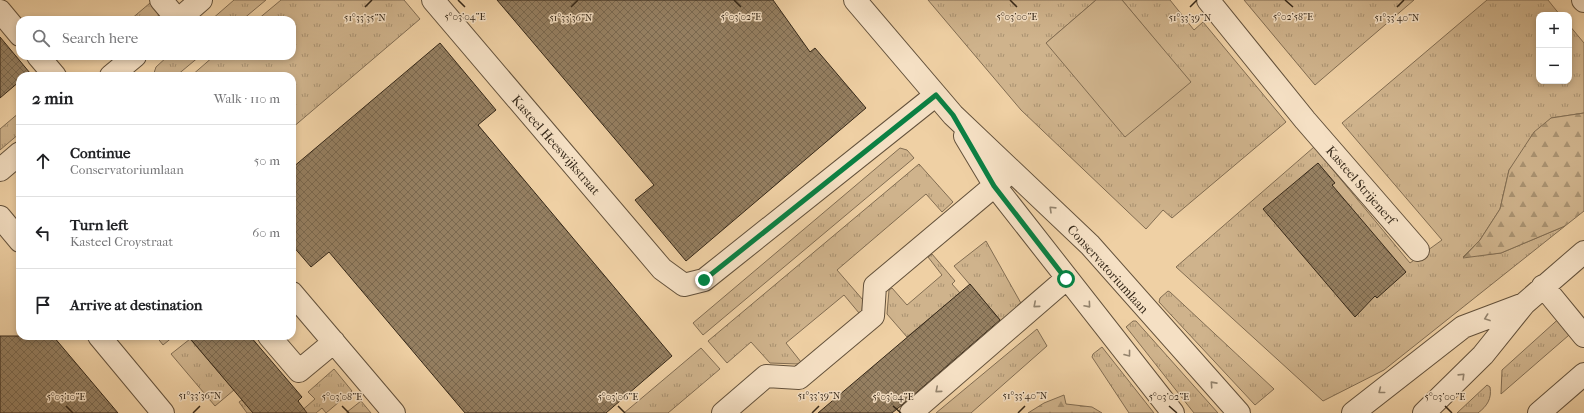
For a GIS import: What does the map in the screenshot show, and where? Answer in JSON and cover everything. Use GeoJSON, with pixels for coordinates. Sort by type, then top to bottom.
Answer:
{"type":"FeatureCollection","features":[{"type":"Feature","properties":{"kind":"street"},"geometry":{"type":"LineString","coordinates":[[161,0],[175,16]]}},
{"type":"Feature","properties":{"kind":"street"},"geometry":{"type":"LineString","coordinates":[[183,16],[201,0]]}},
{"type":"Feature","properties":{"kind":"street","name":"Kasteel Heeswijkstraat"},"geometry":{"type":"LineString","coordinates":[[433,0],[662,269],[684,285],[704,280],[936,95]]}},
{"type":"Feature","properties":{"kind":"street","name":"Conservatoriumlaan"},"geometry":{"type":"LineString","coordinates":[[855,0],[953,115],[1090,245],[1239,413]]}},
{"type":"Feature","properties":{"kind":"street","name":"Kasteel Strijenerf"},"geometry":{"type":"LineString","coordinates":[[1208,0],[1305,120],[1418,250]]}},
{"type":"Feature","properties":{"kind":"street"},"geometry":{"type":"LineString","coordinates":[[0,11],[16,30]]}},
{"type":"Feature","properties":{"kind":"street"},"geometry":{"type":"LineString","coordinates":[[41,60],[52,72]]}},
{"type":"Feature","properties":{"kind":"street"},"geometry":{"type":"LineString","coordinates":[[116,72],[130,60]]}},
{"type":"Feature","properties":{"kind":"street","name":"Conservatoriumlaan"},"geometry":{"type":"LineString","coordinates":[[953,115],[994,186],[1066,279],[1104,323],[1173,413]]}},
{"type":"Feature","properties":{"kind":"street"},"geometry":{"type":"LineString","coordinates":[[0,170],[16,156]]}},
{"type":"Feature","properties":{"kind":"street"},"geometry":{"type":"LineString","coordinates":[[723,413],[766,376],[799,378],[873,316],[875,286],[1012,171]]}},
{"type":"Feature","properties":{"kind":"street"},"geometry":{"type":"LineString","coordinates":[[0,217],[16,236]]}},
{"type":"Feature","properties":{"kind":"street"},"geometry":{"type":"LineString","coordinates":[[1424,413],[1483,355],[1524,304],[1584,252]]}},
{"type":"Feature","properties":{"kind":"street"},"geometry":{"type":"LineString","coordinates":[[911,413],[1066,279]]}},
{"type":"Feature","properties":{"kind":"street"},"geometry":{"type":"LineString","coordinates":[[1543,286],[1584,336]]}},
{"type":"Feature","properties":{"kind":"street"},"geometry":{"type":"LineString","coordinates":[[296,298],[394,413]]}},
{"type":"Feature","properties":{"kind":"street"},"geometry":{"type":"LineString","coordinates":[[1353,413],[1463,326],[1524,304]]}},
{"type":"Feature","properties":{"kind":"street"},"geometry":{"type":"LineString","coordinates":[[102,340],[163,413]]}},
{"type":"Feature","properties":{"kind":"street"},"geometry":{"type":"LineString","coordinates":[[272,340],[299,371],[334,342]]}},
{"type":"Feature","properties":{"kind":"street"},"geometry":{"type":"LineString","coordinates":[[1539,413],[1584,374]]}},
{"type":"Feature","properties":{"kind":"green space"},"geometry":{"type":"Polygon","coordinates":[[[234,0],[266,0],[247,16],[216,16],[234,0]]]}},
{"type":"Feature","properties":{"kind":"green space"},"geometry":{"type":"Polygon","coordinates":[[[281,0],[404,0],[420,19],[296,125],[296,72],[196,72],[209,60],[296,60],[296,16],[262,16],[281,0]]]}},
{"type":"Feature","properties":{"kind":"green space"},"geometry":{"type":"Polygon","coordinates":[[[928,0],[1096,0],[1046,43],[1190,82],[1122,0],[1170,0],[1194,30],[1203,22],[1286,122],[1172,218],[1163,210],[1146,229],[1021,110],[928,0]]]}},
{"type":"Feature","properties":{"kind":"green space"},"geometry":{"type":"Polygon","coordinates":[[[1096,0],[1122,0],[1191,82],[1125,137],[1046,43],[1096,0]]]}},
{"type":"Feature","properties":{"kind":"green space"},"geometry":{"type":"Polygon","coordinates":[[[1244,0],[1414,0],[1315,85],[1244,0]]]}},
{"type":"Feature","properties":{"kind":"green space"},"geometry":{"type":"Polygon","coordinates":[[[1487,0],[1548,0],[1558,12],[1536,12],[1536,84],[1572,84],[1572,29],[1584,43],[1584,113],[1551,118],[1509,170],[1500,209],[1480,240],[1463,257],[1501,253],[1565,226],[1384,370],[1323,401],[1176,267],[1314,147],[1410,263],[1442,240],[1342,123],[1487,0]]]}},
{"type":"Feature","properties":{"kind":"green space"},"geometry":{"type":"Polygon","coordinates":[[[150,3],[159,15],[158,16],[135,16],[150,3]]]}},
{"type":"Feature","properties":{"kind":"green space"},"geometry":{"type":"Polygon","coordinates":[[[164,60],[195,60],[181,72],[154,72],[156,67],[164,60]]]}},
{"type":"Feature","properties":{"kind":"green space"},"geometry":{"type":"Polygon","coordinates":[[[1584,113],[1584,211],[1565,226],[1501,253],[1463,258],[1480,240],[1500,209],[1509,170],[1534,132],[1551,118],[1584,113]]]}},
{"type":"Feature","properties":{"kind":"green space"},"geometry":{"type":"Polygon","coordinates":[[[16,115],[16,136],[0,150],[0,129],[16,115]]]}},
{"type":"Feature","properties":{"kind":"green space"},"geometry":{"type":"Polygon","coordinates":[[[900,148],[907,150],[914,158],[703,335],[693,323],[900,148]]]}},
{"type":"Feature","properties":{"kind":"green space"},"geometry":{"type":"Polygon","coordinates":[[[919,164],[953,202],[942,212],[926,194],[837,270],[863,300],[862,310],[859,313],[844,295],[786,343],[801,362],[798,364],[770,363],[751,342],[727,363],[708,341],[919,164]]]}},
{"type":"Feature","properties":{"kind":"green space"},"geometry":{"type":"Polygon","coordinates":[[[986,241],[1022,305],[1001,321],[954,266],[986,241]]]}},
{"type":"Feature","properties":{"kind":"green space"},"geometry":{"type":"Polygon","coordinates":[[[932,254],[955,281],[952,284],[960,293],[907,337],[887,314],[889,290],[892,288],[907,305],[942,275],[928,257],[932,254]]]}},
{"type":"Feature","properties":{"kind":"green space"},"geometry":{"type":"Polygon","coordinates":[[[1168,291],[1274,389],[1255,405],[1159,302],[1160,298],[1168,291]]]}},
{"type":"Feature","properties":{"kind":"green space"},"geometry":{"type":"Polygon","coordinates":[[[1564,314],[1576,329],[1501,394],[1502,370],[1564,314]]]}},
{"type":"Feature","properties":{"kind":"green space"},"geometry":{"type":"Polygon","coordinates":[[[1133,321],[1136,321],[1218,413],[1194,413],[1126,327],[1133,321]]]}},
{"type":"Feature","properties":{"kind":"green space"},"geometry":{"type":"Polygon","coordinates":[[[1037,329],[1047,346],[971,413],[936,413],[1037,329]]]}},
{"type":"Feature","properties":{"kind":"green space"},"geometry":{"type":"Polygon","coordinates":[[[159,340],[169,340],[163,345],[159,340]]]}},
{"type":"Feature","properties":{"kind":"green space"},"geometry":{"type":"Polygon","coordinates":[[[189,340],[191,340],[234,390],[215,406],[171,354],[189,340]]]}},
{"type":"Feature","properties":{"kind":"green space"},"geometry":{"type":"Polygon","coordinates":[[[1102,347],[1154,413],[1129,413],[1092,357],[1093,354],[1102,347]]]}},
{"type":"Feature","properties":{"kind":"green space"},"geometry":{"type":"Polygon","coordinates":[[[701,348],[720,369],[668,413],[624,413],[701,348]]]}},
{"type":"Feature","properties":{"kind":"green space"},"geometry":{"type":"Polygon","coordinates":[[[334,369],[352,391],[326,413],[322,408],[316,413],[299,413],[315,399],[308,392],[334,369]]]}},
{"type":"Feature","properties":{"kind":"green space"},"geometry":{"type":"Polygon","coordinates":[[[1487,385],[1490,387],[1489,399],[1486,405],[1478,413],[1457,413],[1487,385]]]}},
{"type":"Feature","properties":{"kind":"green space"},"geometry":{"type":"Polygon","coordinates":[[[1064,395],[1066,404],[1092,407],[1102,413],[1028,413],[1044,403],[1064,395]]]}},
{"type":"Feature","properties":{"kind":"green space"},"geometry":{"type":"Polygon","coordinates":[[[242,400],[253,413],[247,413],[239,402],[242,400]]]}},
{"type":"Feature","properties":{"kind":"green space"},"geometry":{"type":"Polygon","coordinates":[[[361,401],[371,413],[347,413],[347,412],[361,401]]]}},
{"type":"Feature","properties":{"kind":"building"},"geometry":{"type":"Polygon","coordinates":[[[497,0],[773,0],[810,52],[815,48],[866,108],[686,261],[635,200],[654,185],[497,0]]]}},
{"type":"Feature","properties":{"kind":"building"},"geometry":{"type":"Polygon","coordinates":[[[0,37],[16,56],[16,60],[19,60],[29,72],[16,72],[16,84],[0,98],[0,37]]]}},
{"type":"Feature","properties":{"kind":"building"},"geometry":{"type":"Polygon","coordinates":[[[440,43],[496,110],[478,125],[672,356],[606,413],[465,413],[329,252],[311,267],[296,250],[296,165],[440,43]]]}},
{"type":"Feature","properties":{"kind":"building"},"geometry":{"type":"Polygon","coordinates":[[[1318,163],[1335,183],[1332,185],[1406,272],[1377,298],[1375,296],[1355,317],[1263,209],[1318,163]]]}},
{"type":"Feature","properties":{"kind":"building"},"geometry":{"type":"Polygon","coordinates":[[[970,284],[1000,320],[902,405],[892,413],[818,413],[970,284]]]}},
{"type":"Feature","properties":{"kind":"building"},"geometry":{"type":"Polygon","coordinates":[[[0,336],[16,336],[16,340],[56,340],[118,413],[0,413],[0,336]]]}},
{"type":"Feature","properties":{"kind":"building"},"geometry":{"type":"Polygon","coordinates":[[[191,340],[253,340],[302,397],[298,401],[307,413],[253,413],[191,340]]]}},
{"type":"Feature","properties":{"kind":"route"},"geometry":{"type":"LineString","coordinates":[[704,280],[936,95],[953,115],[994,186],[1066,279]]}}]}
